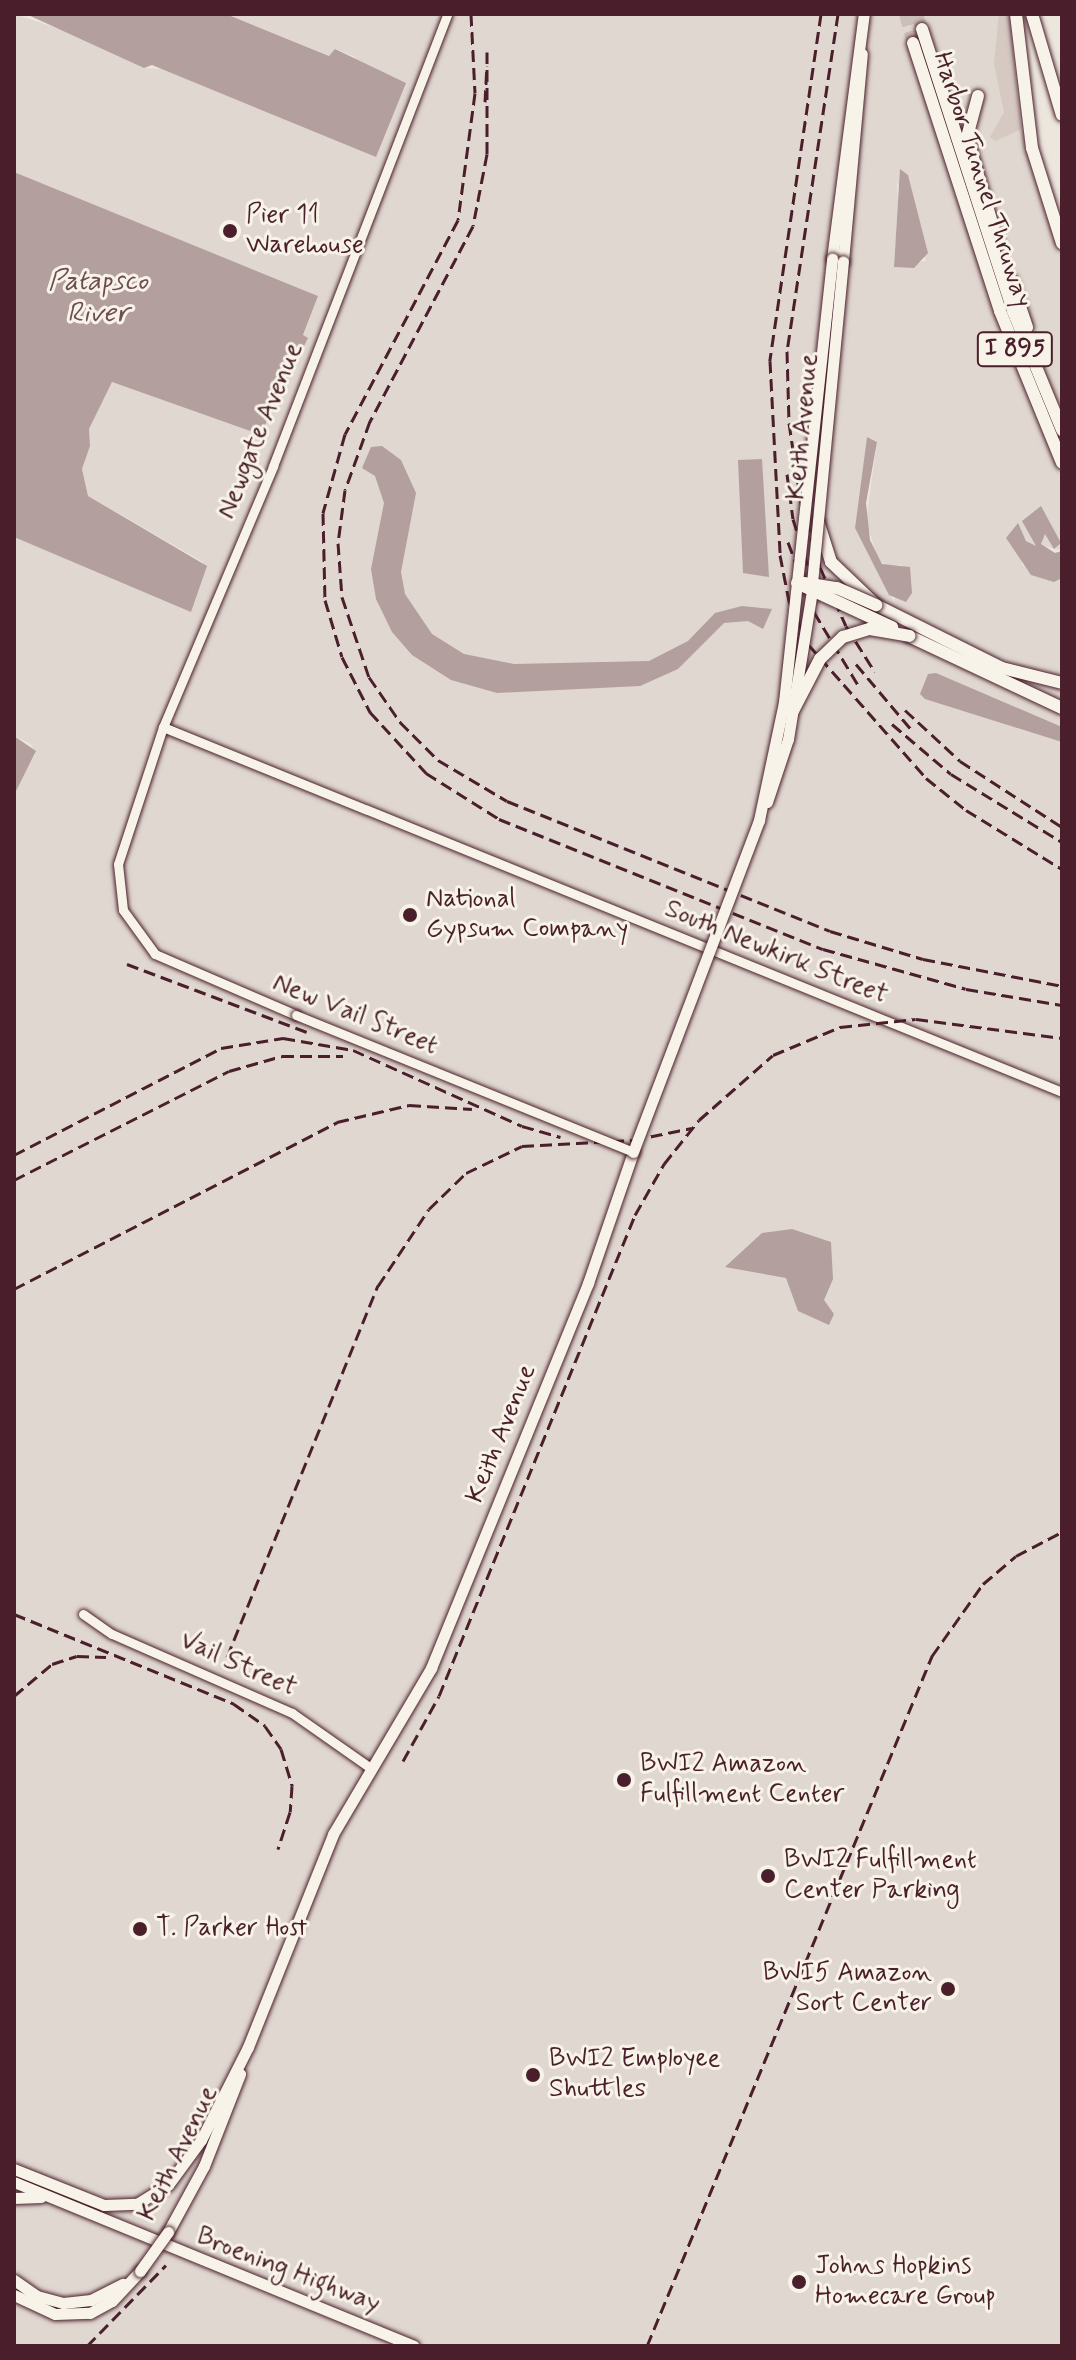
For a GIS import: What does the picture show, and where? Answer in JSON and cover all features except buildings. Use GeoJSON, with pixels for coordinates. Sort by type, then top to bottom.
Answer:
{"type":"FeatureCollection","features":[{"type":"Feature","properties":{"kind":"highway"},"geometry":{"type":"LineString","coordinates":[[1016,14],[1029,134],[1062,243]]}},
{"type":"Feature","properties":{"kind":"highway"},"geometry":{"type":"LineString","coordinates":[[1032,14],[1062,115]]}},
{"type":"Feature","properties":{"kind":"highway","name":"Harbor Tunnel Thruway"},"geometry":{"type":"LineString","coordinates":[[922,29],[985,231],[1044,392],[1062,429]]}},
{"type":"Feature","properties":{"kind":"highway","name":"Harbor Tunnel Thruway"},"geometry":{"type":"LineString","coordinates":[[913,43],[1000,311],[1061,462]]}},
{"type":"Feature","properties":{"kind":"highway"},"geometry":{"type":"LineString","coordinates":[[978,96],[967,137],[1044,392]]}},
{"type":"Feature","properties":{"kind":"highway"},"geometry":{"type":"LineString","coordinates":[[818,520],[831,562],[876,605]]}},
{"type":"Feature","properties":{"kind":"highway"},"geometry":{"type":"LineString","coordinates":[[797,583],[876,605],[1002,668],[1062,683]]}},
{"type":"Feature","properties":{"kind":"highway"},"geometry":{"type":"LineString","coordinates":[[812,586],[909,636],[1062,706]]}},
{"type":"Feature","properties":{"kind":"highway"},"geometry":{"type":"LineString","coordinates":[[793,711],[820,659],[843,637],[870,629],[909,636]]}},
{"type":"Feature","properties":{"kind":"main road","name":"Keith Avenue"},"geometry":{"type":"LineString","coordinates":[[759,820],[784,702],[838,260],[864,14]]}},
{"type":"Feature","properties":{"kind":"main road","name":"Keith Avenue"},"geometry":{"type":"LineString","coordinates":[[14,2295],[42,2310],[77,2315],[100,2308],[140,2271],[168,2232],[217,2137],[248,2047],[333,1834],[369,1767],[431,1668],[561,1350],[633,1152],[779,774],[793,711],[812,586],[838,260]]}},
{"type":"Feature","properties":{"kind":"main road","name":"Keith Avenue"},"geometry":{"type":"LineString","coordinates":[[14,2169],[104,2205],[137,2204],[156,2196],[201,2140],[248,2047]]}},
{"type":"Feature","properties":{"kind":"main road","name":"Broening Highway"},"geometry":{"type":"LineString","coordinates":[[14,2182],[414,2346]]}},
{"type":"Feature","properties":{"kind":"main road"},"geometry":{"type":"LineString","coordinates":[[14,2198],[45,2197]]}},
{"type":"Feature","properties":{"kind":"main road"},"geometry":{"type":"LineString","coordinates":[[14,2280],[37,2296],[63,2303],[119,2290]]}},
{"type":"Feature","properties":{"kind":"street","name":"Newgate Avenue"},"geometry":{"type":"LineString","coordinates":[[118,864],[163,727],[273,466],[447,14]]}},
{"type":"Feature","properties":{"kind":"street","name":"South Newkirk Street"},"geometry":{"type":"LineString","coordinates":[[163,727],[1062,1092]]}},
{"type":"Feature","properties":{"kind":"street","name":"New Vail Street"},"geometry":{"type":"LineString","coordinates":[[118,864],[123,910],[155,954],[633,1152]]}},
{"type":"Feature","properties":{"kind":"street"},"geometry":{"type":"LineString","coordinates":[[646,1111],[710,950]]}},
{"type":"Feature","properties":{"kind":"street","name":"Vail Street"},"geometry":{"type":"LineString","coordinates":[[83,1614],[112,1634],[292,1713],[369,1767]]}},
{"type":"Feature","properties":{"kind":"shaded area"},"geometry":{"type":"Polygon","coordinates":[[[14,14],[72,33],[144,68],[405,83],[356,63],[355,57],[336,49],[330,56],[226,14],[1009,14],[1021,129],[1062,255],[1062,551],[1041,545],[1045,533],[1058,538],[1049,527],[1022,521],[1037,546],[1031,547],[1020,531],[1009,544],[1018,550],[1023,566],[1062,578],[1062,2346],[14,2346],[14,790],[35,755],[31,744],[14,736],[14,537],[191,611],[203,562],[88,496],[82,469],[90,446],[89,429],[112,382],[253,432],[274,406],[307,338],[303,336],[318,296],[14,172],[14,14]],[[897,181],[894,266],[926,261],[897,181]],[[867,437],[855,528],[894,602],[902,565],[886,565],[878,559],[866,521],[877,442],[867,437]]]}},
{"type":"Feature","properties":{"kind":"shaded area"},"geometry":{"type":"Polygon","coordinates":[[[999,14],[1009,14],[1021,129],[995,141],[990,137],[1004,112],[994,64],[999,14]]]}},
{"type":"Feature","properties":{"kind":"water"},"geometry":{"type":"Polygon","coordinates":[[[26,14],[226,14],[329,56],[335,49],[406,83],[376,157],[152,65],[144,68],[26,14]]]}},
{"type":"Feature","properties":{"kind":"water"},"geometry":{"type":"Polygon","coordinates":[[[900,169],[908,175],[928,253],[914,268],[894,267],[900,169]]]}},
{"type":"Feature","properties":{"kind":"water","name":"Patapsco River"},"geometry":{"type":"Polygon","coordinates":[[[14,172],[318,296],[303,335],[308,338],[265,425],[253,432],[112,382],[89,429],[90,446],[82,469],[88,496],[207,566],[191,612],[14,537],[14,172]]]}},
{"type":"Feature","properties":{"kind":"water"},"geometry":{"type":"Polygon","coordinates":[[[867,437],[877,442],[866,503],[870,540],[882,564],[910,567],[912,593],[906,602],[889,595],[855,528],[867,437]]]}},
{"type":"Feature","properties":{"kind":"water"},"geometry":{"type":"Polygon","coordinates":[[[382,446],[401,460],[416,493],[401,572],[405,594],[432,634],[464,654],[514,664],[649,661],[688,641],[715,613],[742,606],[772,609],[763,629],[748,621],[724,623],[678,669],[640,686],[497,693],[451,680],[412,655],[392,632],[376,599],[371,569],[384,503],[375,476],[362,468],[371,447],[382,446]]]}},
{"type":"Feature","properties":{"kind":"water"},"geometry":{"type":"Polygon","coordinates":[[[762,459],[769,577],[743,573],[738,460],[762,459]]]}},
{"type":"Feature","properties":{"kind":"water"},"geometry":{"type":"Polygon","coordinates":[[[1041,506],[1061,543],[1054,549],[1045,534],[1041,544],[1055,553],[1062,551],[1062,578],[1054,582],[1031,575],[1006,538],[1018,523],[1026,541],[1036,546],[1022,521],[1041,506]]]}},
{"type":"Feature","properties":{"kind":"water"},"geometry":{"type":"Polygon","coordinates":[[[936,673],[1062,727],[1062,742],[925,699],[920,694],[928,674],[936,673]]]}},
{"type":"Feature","properties":{"kind":"water"},"geometry":{"type":"Polygon","coordinates":[[[14,736],[36,751],[16,791],[14,790],[14,736]]]}},
{"type":"Feature","properties":{"kind":"water"},"geometry":{"type":"Polygon","coordinates":[[[792,1229],[831,1242],[833,1279],[824,1300],[834,1314],[829,1325],[798,1311],[786,1278],[725,1267],[762,1233],[792,1229]]]}},
{"type":"Feature","properties":{"kind":"tunnel"},"geometry":{"type":"LineString","coordinates":[[905,14],[913,43]]}},
{"type":"Feature","properties":{"kind":"tunnel"},"geometry":{"type":"LineString","coordinates":[[917,14],[922,29]]}},
{"type":"Feature","properties":{"kind":"railway"},"geometry":{"type":"LineString","coordinates":[[471,14],[475,93],[458,220],[345,434],[323,513],[325,600],[342,657],[370,712],[426,773],[499,819],[823,949],[966,989],[1062,1005]]}},
{"type":"Feature","properties":{"kind":"railway"},"geometry":{"type":"LineString","coordinates":[[821,14],[770,361],[780,555],[789,601],[808,644],[926,778],[966,810],[1062,869]]}},
{"type":"Feature","properties":{"kind":"railway"},"geometry":{"type":"LineString","coordinates":[[838,14],[787,351],[789,423],[801,503],[820,567],[846,626],[875,672]]}},
{"type":"Feature","properties":{"kind":"railway"},"geometry":{"type":"LineString","coordinates":[[487,52],[487,154],[473,226],[370,421],[345,490],[338,543],[342,597],[369,677],[400,722],[438,760],[507,801],[830,931],[923,959],[1062,986]]}},
{"type":"Feature","properties":{"kind":"railway"},"geometry":{"type":"LineString","coordinates":[[485,102],[487,66]]}},
{"type":"Feature","properties":{"kind":"railway"},"geometry":{"type":"LineString","coordinates":[[787,474],[793,519],[813,582]]}},
{"type":"Feature","properties":{"kind":"railway"},"geometry":{"type":"LineString","coordinates":[[788,542],[814,612],[858,685]]}},
{"type":"Feature","properties":{"kind":"railway"},"geometry":{"type":"LineString","coordinates":[[856,664],[910,728]]}},
{"type":"Feature","properties":{"kind":"railway"},"geometry":{"type":"LineString","coordinates":[[905,710],[960,761],[1062,827]]}},
{"type":"Feature","properties":{"kind":"railway"},"geometry":{"type":"LineString","coordinates":[[892,724],[951,774],[1062,842]]}},
{"type":"Feature","properties":{"kind":"railway"},"geometry":{"type":"LineString","coordinates":[[127,964],[312,1034]]}},
{"type":"Feature","properties":{"kind":"railway"},"geometry":{"type":"LineString","coordinates":[[403,1761],[439,1696],[635,1215],[664,1164],[699,1120],[773,1055],[840,1027],[916,1019],[1062,1038]]}},
{"type":"Feature","properties":{"kind":"railway"},"geometry":{"type":"LineString","coordinates":[[14,1155],[221,1048],[283,1038],[353,1050],[522,1126],[560,1137]]}},
{"type":"Feature","properties":{"kind":"railway"},"geometry":{"type":"LineString","coordinates":[[14,1180],[229,1071],[282,1056],[343,1056]]}},
{"type":"Feature","properties":{"kind":"railway"},"geometry":{"type":"LineString","coordinates":[[14,1289],[337,1122],[409,1105],[472,1109]]}},
{"type":"Feature","properties":{"kind":"railway"},"geometry":{"type":"LineString","coordinates":[[227,1657],[378,1286],[429,1209],[466,1173],[522,1146],[633,1140],[692,1128]]}},
{"type":"Feature","properties":{"kind":"railway"},"geometry":{"type":"LineString","coordinates":[[647,2346],[932,1656],[983,1584],[1016,1556],[1062,1532]]}},
{"type":"Feature","properties":{"kind":"railway"},"geometry":{"type":"LineString","coordinates":[[14,1614],[234,1704],[265,1726],[281,1749],[292,1786],[290,1812],[278,1849]]}},
{"type":"Feature","properties":{"kind":"railway"},"geometry":{"type":"LineString","coordinates":[[14,1696],[52,1664],[77,1656],[106,1657]]}},
{"type":"Feature","properties":{"kind":"railway"},"geometry":{"type":"LineString","coordinates":[[87,2346],[166,2265]]}},
{"type":"Feature","properties":{"kind":"place","name":"Pier 11 Warehouse"},"geometry":{"type":"Point","coordinates":[230,231]}},
{"type":"Feature","properties":{"kind":"place","name":"National Gypsum Company"},"geometry":{"type":"Point","coordinates":[410,915]}},
{"type":"Feature","properties":{"kind":"place","name":"BWI2 Amazon Fulfillment Center"},"geometry":{"type":"Point","coordinates":[624,1780]}},
{"type":"Feature","properties":{"kind":"place","name":"BWI2 Fulfillment Center Parking"},"geometry":{"type":"Point","coordinates":[768,1876]}},
{"type":"Feature","properties":{"kind":"place","name":"T. Parker Host"},"geometry":{"type":"Point","coordinates":[140,1929]}},
{"type":"Feature","properties":{"kind":"place","name":"BWI5 Amazon Sort Center"},"geometry":{"type":"Point","coordinates":[948,1989]}},
{"type":"Feature","properties":{"kind":"place","name":"BWI2 Employee Shuttles"},"geometry":{"type":"Point","coordinates":[533,2075]}},
{"type":"Feature","properties":{"kind":"place","name":"Johns Hopkins Homecare Group"},"geometry":{"type":"Point","coordinates":[799,2282]}}]}
